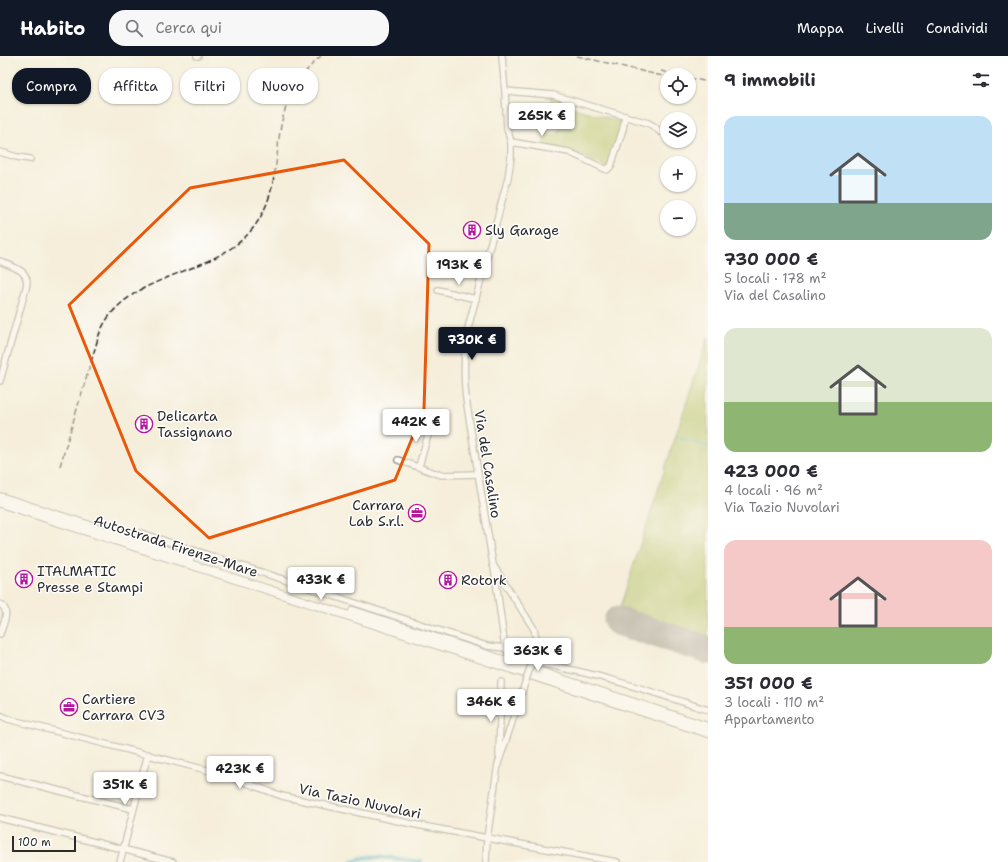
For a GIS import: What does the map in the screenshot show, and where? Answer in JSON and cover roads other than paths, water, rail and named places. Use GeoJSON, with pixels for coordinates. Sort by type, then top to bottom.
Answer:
{"type":"FeatureCollection","features":[{"type":"Feature","properties":{"kind":"highway","name":"Autostrada Firenze-Mare"},"geometry":{"type":"LineString","coordinates":[[0,497],[708,727]]}},
{"type":"Feature","properties":{"kind":"highway","name":"Autostrada Firenze-Mare"},"geometry":{"type":"LineString","coordinates":[[0,503],[708,733]]}},
{"type":"Feature","properties":{"kind":"street","name":"Via del Casalino"},"geometry":{"type":"LineString","coordinates":[[486,862],[487,838],[498,764],[537,644],[534,629],[493,565],[463,378],[465,346],[512,157],[511,142],[507,129],[502,56]]}},
{"type":"Feature","properties":{"kind":"street"},"geometry":{"type":"LineString","coordinates":[[505,91],[553,95],[648,123],[660,132]]}},
{"type":"Feature","properties":{"kind":"street"},"geometry":{"type":"LineString","coordinates":[[511,142],[542,146],[569,152],[607,170],[611,166],[623,129],[625,116]]}},
{"type":"Feature","properties":{"kind":"street"},"geometry":{"type":"LineString","coordinates":[[0,152],[30,159]]}},
{"type":"Feature","properties":{"kind":"street"},"geometry":{"type":"LineString","coordinates":[[0,261],[22,272],[28,279],[0,382]]}},
{"type":"Feature","properties":{"kind":"street"},"geometry":{"type":"LineString","coordinates":[[438,290],[476,300]]}},
{"type":"Feature","properties":{"kind":"street"},"geometry":{"type":"LineString","coordinates":[[419,466],[431,425]]}},
{"type":"Feature","properties":{"kind":"street"},"geometry":{"type":"LineString","coordinates":[[398,460],[419,466],[444,476],[478,474]]}},
{"type":"Feature","properties":{"kind":"street"},"geometry":{"type":"LineString","coordinates":[[141,533],[487,646],[505,648]]}},
{"type":"Feature","properties":{"kind":"street"},"geometry":{"type":"LineString","coordinates":[[493,565],[505,648],[509,653],[522,658],[596,675],[708,710]]}},
{"type":"Feature","properties":{"kind":"street"},"geometry":{"type":"LineString","coordinates":[[0,604],[5,608],[6,612],[0,634]]}},
{"type":"Feature","properties":{"kind":"street"},"geometry":{"type":"LineString","coordinates":[[498,764],[502,682]]}},
{"type":"Feature","properties":{"kind":"street","name":"Via Tazio Nuvolari"},"geometry":{"type":"LineString","coordinates":[[0,716],[222,774],[282,796],[417,825],[617,862]]}},
{"type":"Feature","properties":{"kind":"street"},"geometry":{"type":"LineString","coordinates":[[120,862],[148,754]]}},
{"type":"Feature","properties":{"kind":"street"},"geometry":{"type":"LineString","coordinates":[[0,776],[134,809]]}},
{"type":"Feature","properties":{"kind":"street"},"geometry":{"type":"LineString","coordinates":[[0,818],[173,862]]}},
{"type":"Feature","properties":{"kind":"waterway"},"geometry":{"type":"LineString","coordinates":[[677,436],[708,447]]}},
{"type":"Feature","properties":{"kind":"waterway"},"geometry":{"type":"LineString","coordinates":[[351,862],[368,857],[385,857],[421,862]]}},
{"type":"Feature","properties":{"kind":"railway"},"geometry":{"type":"LineString","coordinates":[[60,466],[99,335],[110,315],[126,299],[145,287],[211,260],[231,248],[248,234],[257,223],[264,211],[272,186],[280,131],[285,109],[299,81],[321,56]]}},
{"type":"Feature","properties":{"kind":"railway"},"geometry":{"type":"LineString","coordinates":[[577,56],[660,75]]}},
{"type":"Feature","properties":{"kind":"railway"},"geometry":{"type":"LineString","coordinates":[[696,79],[708,82]]}},
{"type":"Feature","properties":{"kind":"place","name":"Sly Garage"},"geometry":{"type":"Point","coordinates":[472,230]}},
{"type":"Feature","properties":{"kind":"place","name":"Delicarta Tassignano"},"geometry":{"type":"Point","coordinates":[144,424]}},
{"type":"Feature","properties":{"kind":"place","name":"Carrara Lab S.r.l."},"geometry":{"type":"Point","coordinates":[417,513]}},
{"type":"Feature","properties":{"kind":"place","name":"ITALMATIC Presse e Stampi"},"geometry":{"type":"Point","coordinates":[24,579]}},
{"type":"Feature","properties":{"kind":"place","name":"Rotork"},"geometry":{"type":"Point","coordinates":[448,580]}},
{"type":"Feature","properties":{"kind":"place","name":"Cartiere Carrara CV3"},"geometry":{"type":"Point","coordinates":[69,707]}}]}
